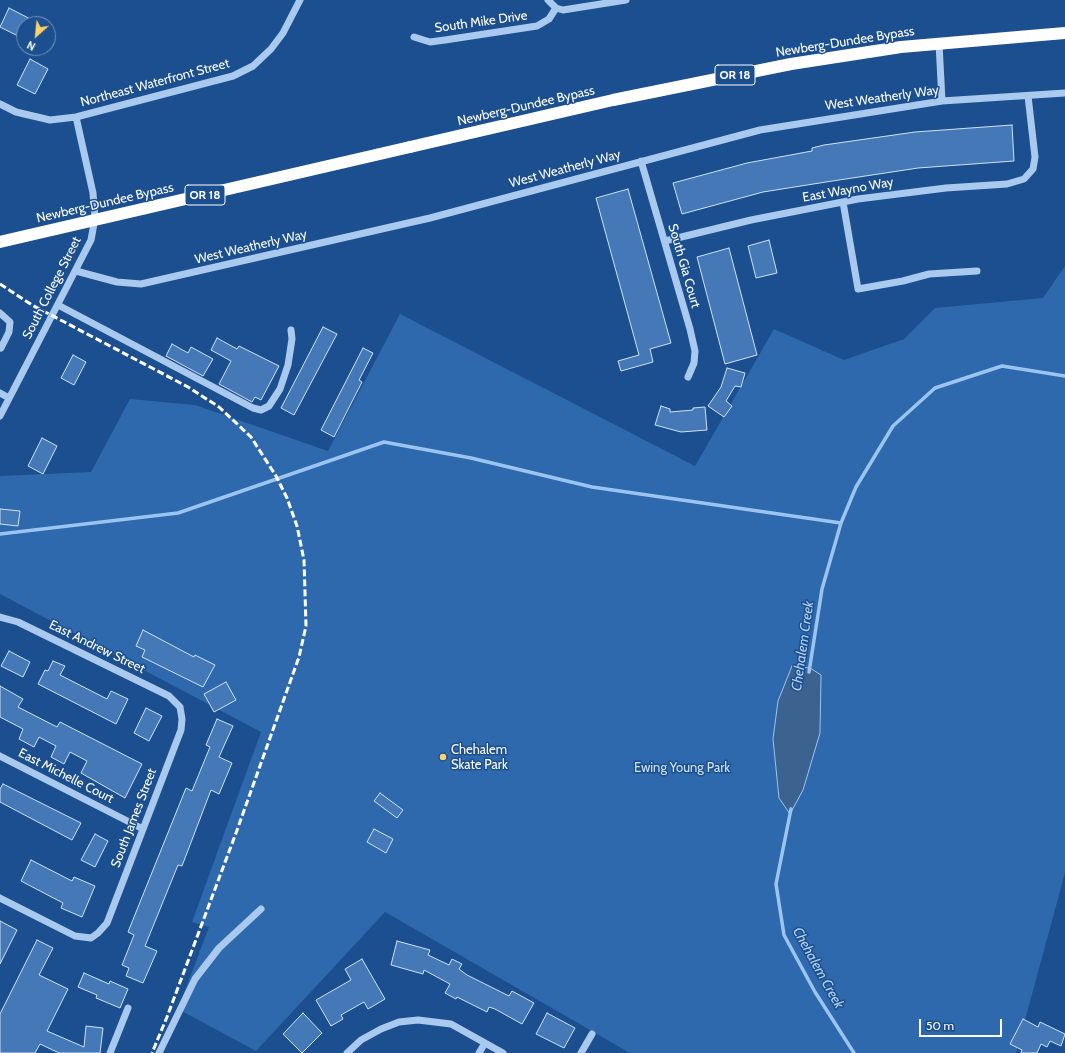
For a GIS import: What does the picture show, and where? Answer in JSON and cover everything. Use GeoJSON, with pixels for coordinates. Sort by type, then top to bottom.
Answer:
{"type":"FeatureCollection","features":[{"type":"Feature","properties":{"kind":"highway","name":"Newberg-Dundee Bypass"},"geometry":{"type":"LineString","coordinates":[[0,242],[612,100],[791,64],[901,47],[1065,33]]}},
{"type":"Feature","properties":{"kind":"street","name":"Northeast Waterfront Street"},"geometry":{"type":"LineString","coordinates":[[0,104],[16,112],[50,120],[76,116],[211,83],[233,76],[253,66],[271,49],[283,33],[300,0]]}},
{"type":"Feature","properties":{"kind":"street"},"geometry":{"type":"LineString","coordinates":[[548,0],[556,8],[571,10],[626,0]]}},
{"type":"Feature","properties":{"kind":"street","name":"South Mike Drive"},"geometry":{"type":"LineString","coordinates":[[414,37],[430,42],[537,26],[549,19],[556,8]]}},
{"type":"Feature","properties":{"kind":"street"},"geometry":{"type":"LineString","coordinates":[[939,43],[942,101]]}},
{"type":"Feature","properties":{"kind":"street","name":"West Weatherly Way"},"geometry":{"type":"LineString","coordinates":[[76,270],[117,282],[141,284],[430,218],[760,130],[942,101],[1065,93]]}},
{"type":"Feature","properties":{"kind":"street","name":"East Wayno Way"},"geometry":{"type":"LineString","coordinates":[[665,241],[751,220],[843,202],[946,188],[1007,184],[1024,179],[1033,170],[1035,157],[1028,96]]}},
{"type":"Feature","properties":{"kind":"street","name":"South College Street"},"geometry":{"type":"LineString","coordinates":[[0,416],[92,240],[95,218],[90,174],[76,116]]}},
{"type":"Feature","properties":{"kind":"street","name":"South Gia Court"},"geometry":{"type":"LineString","coordinates":[[642,161],[695,351],[694,364],[688,377]]}},
{"type":"Feature","properties":{"kind":"street"},"geometry":{"type":"LineString","coordinates":[[843,202],[858,289],[903,282],[929,274],[977,270]]}},
{"type":"Feature","properties":{"kind":"street"},"geometry":{"type":"LineString","coordinates":[[58,306],[253,408],[261,410],[269,406],[280,389],[288,365],[292,339],[291,330]]}},
{"type":"Feature","properties":{"kind":"street"},"geometry":{"type":"LineString","coordinates":[[0,313],[10,322],[9,332],[0,349]]}},
{"type":"Feature","properties":{"kind":"street"},"geometry":{"type":"LineString","coordinates":[[0,393],[10,398]]}},
{"type":"Feature","properties":{"kind":"street","name":"East Andrew Street"},"geometry":{"type":"LineString","coordinates":[[0,617],[18,622],[169,696],[180,707]]}},
{"type":"Feature","properties":{"kind":"street","name":"South James Street"},"geometry":{"type":"LineString","coordinates":[[0,898],[75,936],[90,938],[98,933],[107,923],[181,730],[182,719],[180,707]]}},
{"type":"Feature","properties":{"kind":"street","name":"East Michelle Court"},"geometry":{"type":"LineString","coordinates":[[0,756],[143,828]]}},
{"type":"Feature","properties":{"kind":"street"},"geometry":{"type":"LineString","coordinates":[[158,1053],[195,978],[219,948],[261,909]]}},
{"type":"Feature","properties":{"kind":"street"},"geometry":{"type":"LineString","coordinates":[[110,1053],[128,1008]]}},
{"type":"Feature","properties":{"kind":"street"},"geometry":{"type":"LineString","coordinates":[[347,1053],[361,1040],[381,1029],[399,1022],[418,1020],[450,1024],[503,1053]]}},
{"type":"Feature","properties":{"kind":"street"},"geometry":{"type":"LineString","coordinates":[[581,1053],[592,1034]]}},
{"type":"Feature","properties":{"kind":"street"},"geometry":{"type":"LineString","coordinates":[[479,1053],[485,1043]]}},
{"type":"Feature","properties":{"kind":"green space","name":"Ewing Young Park"},"geometry":{"type":"Polygon","coordinates":[[[1065,266],[1065,873],[1016,1053],[630,1053],[385,912],[256,1051],[178,1009],[209,927],[192,922],[261,732],[0,594],[0,476],[91,472],[130,399],[195,405],[328,451],[400,314],[695,466],[774,329],[844,360],[904,339],[935,308],[1043,298],[1065,266]]]}},
{"type":"Feature","properties":{"kind":"shaded area"},"geometry":{"type":"Polygon","coordinates":[[[792,666],[810,668],[821,675],[820,733],[803,790],[790,814],[779,798],[773,739],[778,701],[792,666]]]}},
{"type":"Feature","properties":{"kind":"building"},"geometry":{"type":"Polygon","coordinates":[[[9,8],[24,16],[16,16],[16,35],[0,27],[9,8]]]}},
{"type":"Feature","properties":{"kind":"building"},"geometry":{"type":"Polygon","coordinates":[[[30,59],[48,69],[35,94],[17,85],[30,59]]]}},
{"type":"Feature","properties":{"kind":"building"},"geometry":{"type":"Polygon","coordinates":[[[1012,125],[1014,161],[918,168],[763,192],[682,214],[673,183],[747,163],[812,151],[812,148],[824,145],[915,132],[1012,125]]]}},
{"type":"Feature","properties":{"kind":"building"},"geometry":{"type":"Polygon","coordinates":[[[628,189],[671,343],[650,349],[653,362],[621,371],[618,361],[639,355],[596,198],[628,189]]]}},
{"type":"Feature","properties":{"kind":"building"},"geometry":{"type":"Polygon","coordinates":[[[769,240],[777,273],[756,278],[748,246],[769,240]]]}},
{"type":"Feature","properties":{"kind":"building"},"geometry":{"type":"Polygon","coordinates":[[[729,248],[757,355],[725,364],[697,257],[729,248]]]}},
{"type":"Feature","properties":{"kind":"building"},"geometry":{"type":"Polygon","coordinates":[[[323,327],[337,334],[294,415],[281,408],[323,327]]]}},
{"type":"Feature","properties":{"kind":"building"},"geometry":{"type":"Polygon","coordinates":[[[217,338],[237,349],[239,346],[279,366],[261,400],[255,397],[252,402],[219,384],[231,361],[211,350],[217,338]]]}},
{"type":"Feature","properties":{"kind":"building"},"geometry":{"type":"Polygon","coordinates":[[[172,344],[188,353],[191,347],[213,359],[203,376],[166,356],[172,344]]]}},
{"type":"Feature","properties":{"kind":"building"},"geometry":{"type":"Polygon","coordinates":[[[363,348],[373,353],[359,380],[362,382],[334,437],[321,430],[363,348]]]}},
{"type":"Feature","properties":{"kind":"building"},"geometry":{"type":"Polygon","coordinates":[[[73,355],[86,362],[74,385],[61,378],[73,355]]]}},
{"type":"Feature","properties":{"kind":"building"},"geometry":{"type":"Polygon","coordinates":[[[727,368],[745,373],[741,387],[735,386],[726,401],[732,406],[724,417],[708,406],[721,387],[727,368]]]}},
{"type":"Feature","properties":{"kind":"building"},"geometry":{"type":"Polygon","coordinates":[[[661,406],[670,409],[670,412],[693,410],[693,408],[705,407],[707,430],[681,432],[655,425],[661,406]]]}},
{"type":"Feature","properties":{"kind":"building"},"geometry":{"type":"Polygon","coordinates":[[[42,438],[57,446],[43,474],[28,466],[42,438]]]}},
{"type":"Feature","properties":{"kind":"building"},"geometry":{"type":"Polygon","coordinates":[[[0,509],[20,511],[18,526],[0,524],[0,509]]]}},
{"type":"Feature","properties":{"kind":"building"},"geometry":{"type":"Polygon","coordinates":[[[143,630],[194,657],[195,655],[215,665],[203,687],[142,657],[145,650],[136,646],[143,630]]]}},
{"type":"Feature","properties":{"kind":"building"},"geometry":{"type":"Polygon","coordinates":[[[9,651],[30,662],[23,677],[1,666],[9,651]]]}},
{"type":"Feature","properties":{"kind":"building"},"geometry":{"type":"Polygon","coordinates":[[[53,661],[65,666],[60,675],[107,699],[111,691],[128,699],[116,724],[38,684],[45,670],[48,671],[53,661]]]}},
{"type":"Feature","properties":{"kind":"building"},"geometry":{"type":"Polygon","coordinates":[[[226,682],[236,700],[214,712],[204,694],[226,682]]]}},
{"type":"Feature","properties":{"kind":"building"},"geometry":{"type":"Polygon","coordinates":[[[0,686],[23,699],[18,707],[57,727],[60,722],[142,764],[125,798],[81,773],[87,761],[70,752],[64,764],[51,757],[56,746],[39,737],[34,747],[19,739],[23,729],[0,717],[0,686]]]}},
{"type":"Feature","properties":{"kind":"building"},"geometry":{"type":"Polygon","coordinates":[[[146,708],[162,716],[149,741],[134,733],[146,708]]]}},
{"type":"Feature","properties":{"kind":"building"},"geometry":{"type":"Polygon","coordinates":[[[217,719],[233,726],[219,757],[232,763],[219,794],[211,790],[182,866],[178,865],[145,946],[157,951],[143,983],[126,976],[129,968],[122,965],[134,935],[128,932],[186,788],[192,791],[210,747],[206,745],[217,719]]]}},
{"type":"Feature","properties":{"kind":"building"},"geometry":{"type":"Polygon","coordinates":[[[3,784],[81,823],[72,840],[0,802],[0,789],[3,784]]]}},
{"type":"Feature","properties":{"kind":"building"},"geometry":{"type":"Polygon","coordinates":[[[380,793],[403,810],[397,818],[374,801],[380,793]]]}},
{"type":"Feature","properties":{"kind":"building"},"geometry":{"type":"Polygon","coordinates":[[[374,829],[393,839],[386,853],[367,842],[374,829]]]}},
{"type":"Feature","properties":{"kind":"building"},"geometry":{"type":"Polygon","coordinates":[[[95,834],[108,841],[95,867],[81,860],[95,834]]]}},
{"type":"Feature","properties":{"kind":"building"},"geometry":{"type":"Polygon","coordinates":[[[31,860],[72,881],[74,877],[95,886],[82,917],[61,908],[63,903],[21,881],[31,860]]]}},
{"type":"Feature","properties":{"kind":"building"},"geometry":{"type":"Polygon","coordinates":[[[0,921],[17,930],[0,964],[0,921]]]}},
{"type":"Feature","properties":{"kind":"building"},"geometry":{"type":"Polygon","coordinates":[[[37,940],[53,948],[39,975],[68,989],[47,1031],[84,1047],[86,1026],[103,1028],[100,1053],[59,1053],[40,1044],[35,1053],[0,1053],[0,1014],[37,940]]]}},
{"type":"Feature","properties":{"kind":"building"},"geometry":{"type":"Polygon","coordinates":[[[397,941],[430,950],[428,955],[449,965],[452,959],[462,964],[459,969],[467,975],[509,996],[512,991],[534,1003],[522,1024],[495,1009],[489,1007],[487,1012],[457,997],[456,999],[445,993],[450,984],[424,970],[423,974],[391,965],[397,941]]]}},
{"type":"Feature","properties":{"kind":"building"},"geometry":{"type":"Polygon","coordinates":[[[362,959],[385,999],[368,1009],[364,1002],[341,1015],[343,1019],[331,1026],[316,1000],[351,980],[345,969],[362,959]]]}},
{"type":"Feature","properties":{"kind":"building"},"geometry":{"type":"Polygon","coordinates":[[[84,973],[109,984],[110,981],[128,989],[120,1008],[96,998],[97,995],[78,987],[84,973]]]}},
{"type":"Feature","properties":{"kind":"building"},"geometry":{"type":"Polygon","coordinates":[[[303,1013],[322,1033],[302,1053],[283,1034],[303,1013]]]}},
{"type":"Feature","properties":{"kind":"building"},"geometry":{"type":"Polygon","coordinates":[[[547,1013],[575,1028],[564,1048],[536,1034],[547,1013]]]}},
{"type":"Feature","properties":{"kind":"building"},"geometry":{"type":"Polygon","coordinates":[[[1023,1019],[1038,1027],[1040,1022],[1065,1034],[1061,1046],[1050,1041],[1047,1047],[1041,1044],[1037,1053],[1021,1053],[1022,1050],[1010,1044],[1023,1019]]]}},
{"type":"Feature","properties":{"kind":"waterway","name":"Chehalem Creek"},"geometry":{"type":"LineString","coordinates":[[809,672],[822,589],[841,523],[856,487],[893,426],[935,388],[1002,366],[1065,376]]}},
{"type":"Feature","properties":{"kind":"waterway"},"geometry":{"type":"LineString","coordinates":[[0,534],[178,513],[384,442],[471,458],[592,487],[841,523]]}},
{"type":"Feature","properties":{"kind":"waterway","name":"Chehalem Creek"},"geometry":{"type":"LineString","coordinates":[[791,809],[776,884],[784,935],[815,992],[854,1053]]}},
{"type":"Feature","properties":{"kind":"railway"},"geometry":{"type":"LineString","coordinates":[[0,284],[32,305],[188,387],[219,407],[251,437],[276,476],[287,498],[297,526],[304,560],[306,626],[299,657],[236,833],[152,1053]]}},
{"type":"Feature","properties":{"kind":"place","name":"Chehalem Skate Park"},"geometry":{"type":"Point","coordinates":[443,757]}}]}
